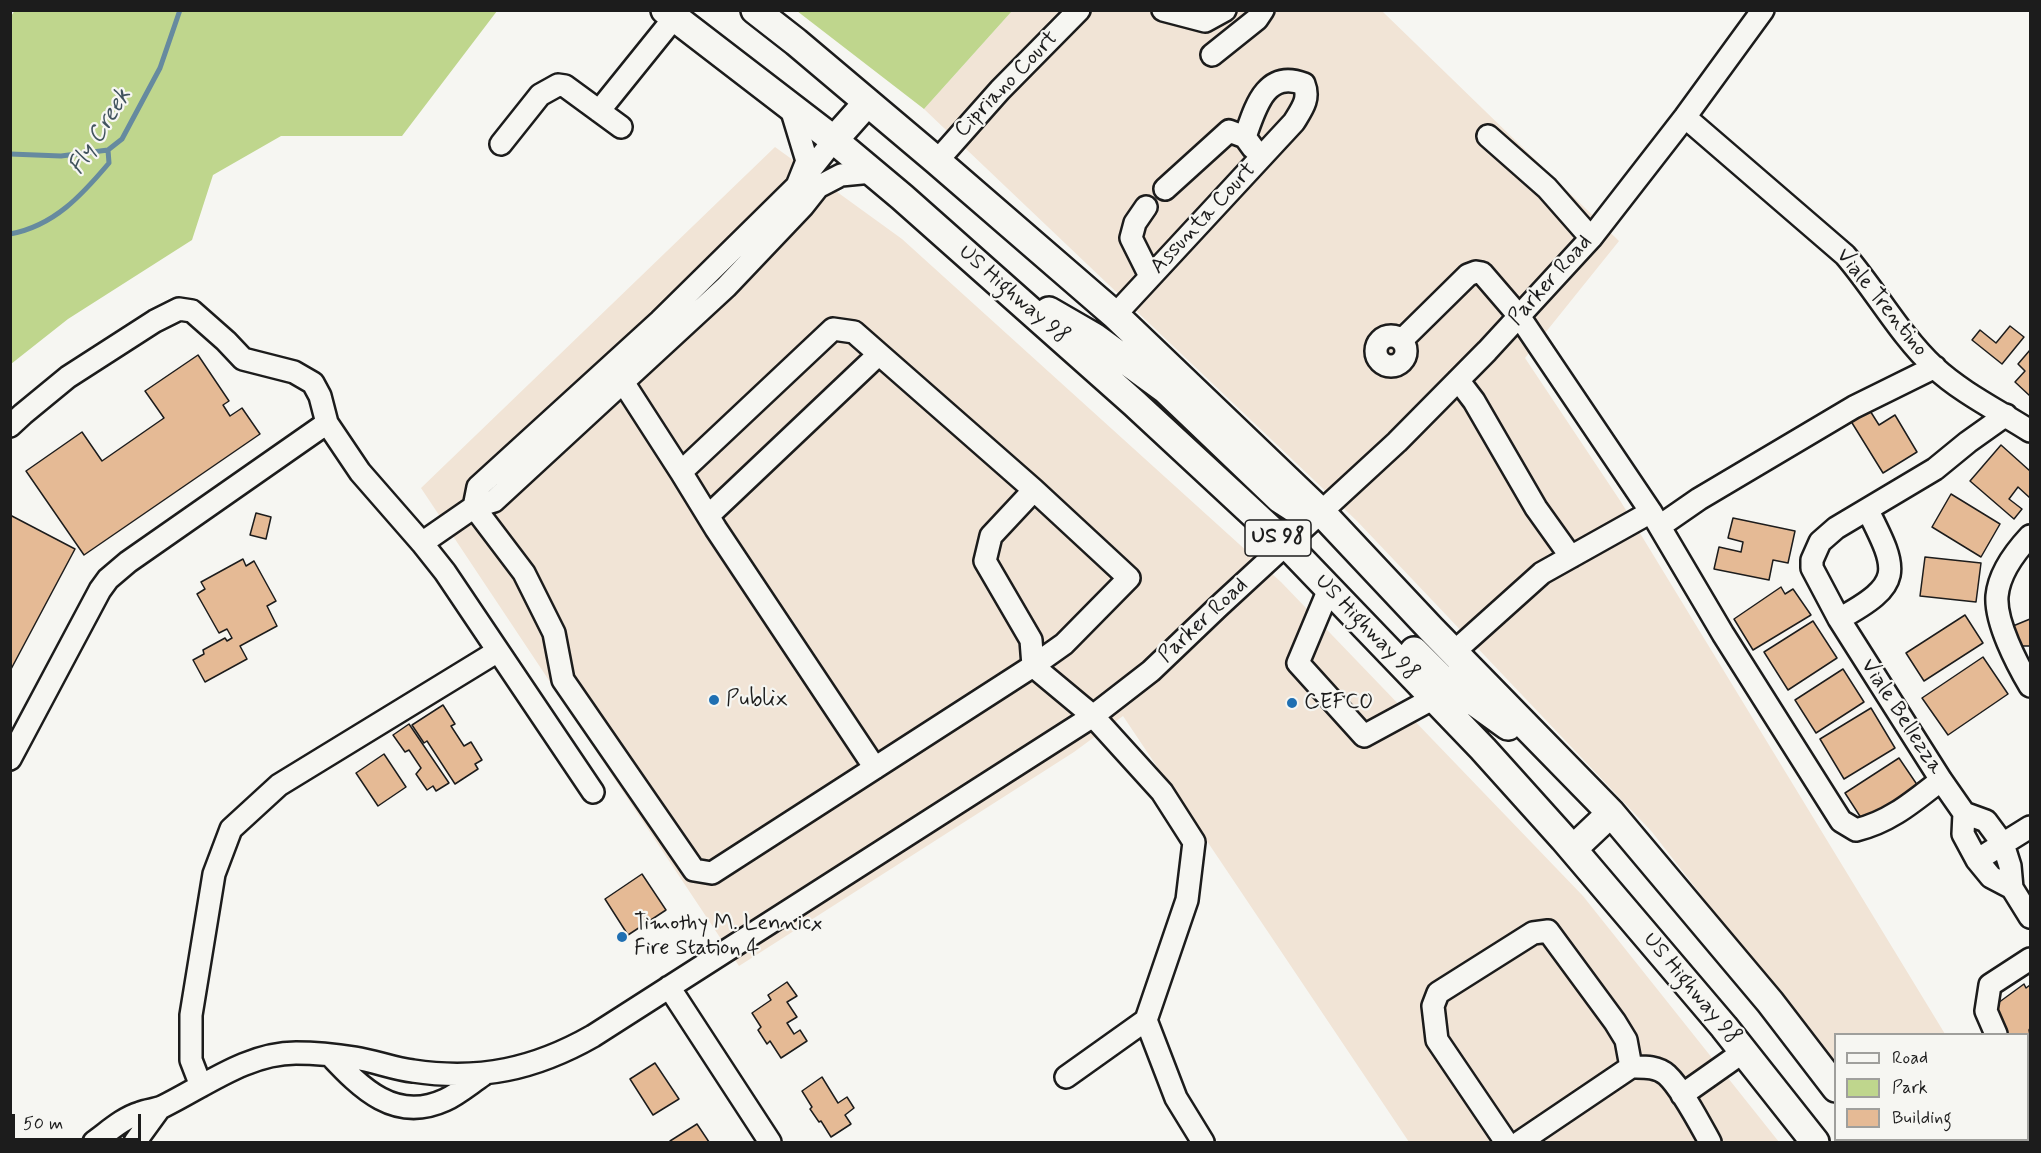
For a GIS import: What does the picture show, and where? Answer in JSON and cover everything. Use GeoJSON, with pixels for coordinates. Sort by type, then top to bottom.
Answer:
{"type":"FeatureCollection","features":[{"type":"Feature","properties":{"kind":"main road","name":"US Highway 98"},"geometry":{"type":"LineString","coordinates":[[755,10],[937,161],[1114,315],[1322,513],[1611,813],[1770,1002],[1834,1085]]}},
{"type":"Feature","properties":{"kind":"main road","name":"US Highway 98"},"geometry":{"type":"LineString","coordinates":[[670,14],[872,172],[1134,403],[1286,544],[1483,749],[1573,849],[1743,1052],[1815,1143]]}},
{"type":"Feature","properties":{"kind":"main road"},"geometry":{"type":"LineString","coordinates":[[834,140],[867,103]]}},
{"type":"Feature","properties":{"kind":"main road"},"geometry":{"type":"LineString","coordinates":[[1001,284],[1094,337],[1166,389],[1280,499],[1300,512],[1322,513]]}},
{"type":"Feature","properties":{"kind":"main road"},"geometry":{"type":"LineString","coordinates":[[1286,544],[1310,547],[1440,677],[1567,769]]}},
{"type":"Feature","properties":{"kind":"main road"},"geometry":{"type":"LineString","coordinates":[[1573,849],[1611,813]]}},
{"type":"Feature","properties":{"kind":"street","name":"Cipriano Court"},"geometry":{"type":"LineString","coordinates":[[937,161],[1000,90],[1079,10]]}},
{"type":"Feature","properties":{"kind":"street"},"geometry":{"type":"LineString","coordinates":[[1163,10],[1205,21],[1225,10]]}},
{"type":"Feature","properties":{"kind":"street"},"geometry":{"type":"LineString","coordinates":[[1212,55],[1257,19],[1263,10]]}},
{"type":"Feature","properties":{"kind":"street","name":"Parker Road"},"geometry":{"type":"LineString","coordinates":[[483,1075],[559,1054],[593,1036],[1093,716],[1151,671],[1397,442],[1519,316],[1591,238],[1685,117],[1763,10]]}},
{"type":"Feature","properties":{"kind":"street"},"geometry":{"type":"LineString","coordinates":[[599,111],[670,14]]}},
{"type":"Feature","properties":{"kind":"street","name":"Assunta Court"},"geometry":{"type":"LineString","coordinates":[[1114,315],[1294,122],[1304,106],[1307,93],[1304,84],[1293,80],[1281,80],[1268,90],[1258,101],[1245,137]]}},
{"type":"Feature","properties":{"kind":"street"},"geometry":{"type":"LineString","coordinates":[[501,144],[540,95],[558,85],[565,86],[621,127]]}},
{"type":"Feature","properties":{"kind":"street"},"geometry":{"type":"LineString","coordinates":[[789,105],[807,161],[797,186]]}},
{"type":"Feature","properties":{"kind":"street","name":"Viale Trentino"},"geometry":{"type":"LineString","coordinates":[[1685,117],[1845,255],[1894,322],[1935,368],[1966,391],[2031,431]]}},
{"type":"Feature","properties":{"kind":"street"},"geometry":{"type":"LineString","coordinates":[[1165,189],[1229,131],[1245,137],[1261,158]]}},
{"type":"Feature","properties":{"kind":"street"},"geometry":{"type":"LineString","coordinates":[[1488,136],[1548,188],[1591,238]]}},
{"type":"Feature","properties":{"kind":"street"},"geometry":{"type":"LineString","coordinates":[[681,472],[834,329],[854,332],[1034,489],[1130,578],[1064,644],[1033,666],[712,873],[694,870],[563,680],[554,633],[524,573],[474,507],[478,487],[660,321],[797,186],[834,140]]}},
{"type":"Feature","properties":{"kind":"street"},"geometry":{"type":"LineString","coordinates":[[422,543],[474,507],[494,501],[726,287],[803,206],[818,187],[841,175],[872,172]]}},
{"type":"Feature","properties":{"kind":"street"},"geometry":{"type":"LineString","coordinates":[[1146,207],[1135,224],[1131,238],[1150,276]]}},
{"type":"Feature","properties":{"kind":"street"},"geometry":{"type":"LineString","coordinates":[[1402,340],[1468,275],[1476,272],[1482,273],[1519,316],[1655,519],[1723,634],[1841,821],[1856,830],[1876,825],[1907,807],[1941,780]]}},
{"type":"Feature","properties":{"kind":"street"},"geometry":{"type":"LineString","coordinates":[[10,426],[68,377],[155,321],[180,309],[192,311],[243,359],[294,372],[313,383],[320,396],[327,423],[360,471],[445,572],[593,792]]}},
{"type":"Feature","properties":{"kind":"street"},"geometry":{"type":"LineString","coordinates":[[708,516],[879,354]]}},
{"type":"Feature","properties":{"kind":"street"},"geometry":{"type":"LineString","coordinates":[[607,367],[622,382],[875,768]]}},
{"type":"Feature","properties":{"kind":"street"},"geometry":{"type":"LineString","coordinates":[[1454,652],[1542,573],[1571,557],[1699,499],[1854,407],[1935,368]]}},
{"type":"Feature","properties":{"kind":"street"},"geometry":{"type":"LineString","coordinates":[[1458,380],[1474,401],[1536,508],[1571,557]]}},
{"type":"Feature","properties":{"kind":"street","name":"Viale Bellezza"},"geometry":{"type":"LineString","coordinates":[[2006,415],[1935,469],[1836,528],[1820,542],[1812,560],[1812,568],[1839,620],[1941,780],[1964,813],[1986,821],[2003,844],[2010,866],[2012,888],[2031,917]]}},
{"type":"Feature","properties":{"kind":"street"},"geometry":{"type":"LineString","coordinates":[[10,759],[89,609],[108,579],[128,562],[327,423]]}},
{"type":"Feature","properties":{"kind":"street"},"geometry":{"type":"LineString","coordinates":[[1034,489],[991,536],[985,561],[1031,640],[1033,666],[1093,716],[1162,792],[1194,842],[1187,900],[1146,1020],[1066,1077]]}},
{"type":"Feature","properties":{"kind":"street"},"geometry":{"type":"LineString","coordinates":[[1839,620],[1865,605],[1878,594],[1888,579],[1889,555],[1868,511]]}},
{"type":"Feature","properties":{"kind":"street"},"geometry":{"type":"LineString","coordinates":[[2031,536],[2015,552],[2004,572],[1997,595],[2000,617],[2009,642],[2021,671],[2031,687]]}},
{"type":"Feature","properties":{"kind":"street"},"geometry":{"type":"LineString","coordinates":[[1329,589],[1298,663],[1364,736],[1434,698]]}},
{"type":"Feature","properties":{"kind":"street"},"geometry":{"type":"LineString","coordinates":[[201,1086],[191,1060],[191,1015],[214,874],[231,828],[279,785],[498,651]]}},
{"type":"Feature","properties":{"kind":"street","name":"Viale Bellezza"},"geometry":{"type":"LineString","coordinates":[[1964,813],[1963,834],[1977,860],[1991,877],[2012,888]]}},
{"type":"Feature","properties":{"kind":"street"},"geometry":{"type":"LineString","coordinates":[[1977,860],[2031,826]]}},
{"type":"Feature","properties":{"kind":"street"},"geometry":{"type":"LineString","coordinates":[[1506,1143],[1437,1040],[1433,1006],[1438,993],[1533,933],[1548,931],[1615,1022],[1626,1040],[1631,1067]]}},
{"type":"Feature","properties":{"kind":"street"},"geometry":{"type":"LineString","coordinates":[[1995,1033],[1986,1011],[1990,985],[2031,959]]}},
{"type":"Feature","properties":{"kind":"street"},"geometry":{"type":"LineString","coordinates":[[669,987],[770,1143]]}},
{"type":"Feature","properties":{"kind":"street"},"geometry":{"type":"LineString","coordinates":[[1146,1020],[1176,1098],[1203,1143]]}},
{"type":"Feature","properties":{"kind":"street"},"geometry":{"type":"LineString","coordinates":[[1682,1095],[1743,1052]]}},
{"type":"Feature","properties":{"kind":"street"},"geometry":{"type":"LineString","coordinates":[[94,1143],[139,1113],[159,1109],[248,1062],[264,1057],[296,1053],[330,1055],[356,1058],[413,1071],[483,1075]]}},
{"type":"Feature","properties":{"kind":"street"},"geometry":{"type":"LineString","coordinates":[[330,1055],[356,1083],[373,1096],[407,1107],[434,1105],[483,1075]]}},
{"type":"Feature","properties":{"kind":"street"},"geometry":{"type":"LineString","coordinates":[[381,1099],[394,1067]]}},
{"type":"Feature","properties":{"kind":"street"},"geometry":{"type":"LineString","coordinates":[[1520,1143],[1631,1067],[1649,1067],[1666,1074],[1682,1095],[1710,1143]]}},
{"type":"Feature","properties":{"kind":"street"},"geometry":{"type":"LineString","coordinates":[[135,1143],[159,1109]]}},
{"type":"Feature","properties":{"kind":"shaded area"},"geometry":{"type":"Polygon","coordinates":[[[1012,11],[1382,11],[1619,241],[1525,358],[1621,502],[1944,1033],[1834,1033],[1834,1066],[1652,832],[1357,521],[924,109],[1012,11]]]}},
{"type":"Feature","properties":{"kind":"shaded area"},"geometry":{"type":"Polygon","coordinates":[[[775,147],[902,239],[1281,582],[1583,896],[1779,1142],[1409,1142],[1123,716],[1074,752],[739,966],[421,488],[775,147]]]}},
{"type":"Feature","properties":{"kind":"green space"},"geometry":{"type":"Polygon","coordinates":[[[15,10],[497,11],[402,136],[281,136],[213,175],[192,240],[68,319],[11,364],[10,18],[15,10]]]}},
{"type":"Feature","properties":{"kind":"green space"},"geometry":{"type":"Polygon","coordinates":[[[797,11],[1012,11],[924,109],[797,11]]]}},
{"type":"Feature","properties":{"kind":"building"},"geometry":{"type":"Polygon","coordinates":[[[2010,326],[2024,337],[2002,364],[1972,340],[1980,330],[1996,343],[2010,326]]]}},
{"type":"Feature","properties":{"kind":"building"},"geometry":{"type":"Polygon","coordinates":[[[2030,350],[2030,396],[2015,382],[2025,371],[2018,364],[2030,350]]]}},
{"type":"Feature","properties":{"kind":"building"},"geometry":{"type":"Polygon","coordinates":[[[198,355],[229,401],[223,405],[230,416],[242,408],[260,434],[84,555],[26,471],[82,432],[102,461],[164,418],[145,391],[198,355]]]}},
{"type":"Feature","properties":{"kind":"building"},"geometry":{"type":"Polygon","coordinates":[[[1867,406],[1879,425],[1895,415],[1917,452],[1883,473],[1849,418],[1867,406]]]}},
{"type":"Feature","properties":{"kind":"building"},"geometry":{"type":"Polygon","coordinates":[[[2001,445],[2030,471],[2030,498],[2018,487],[2009,499],[2022,509],[2014,519],[1970,481],[2001,445]]]}},
{"type":"Feature","properties":{"kind":"building"},"geometry":{"type":"Polygon","coordinates":[[[1951,494],[2000,524],[1981,557],[1932,527],[1951,494]]]}},
{"type":"Feature","properties":{"kind":"building"},"geometry":{"type":"Polygon","coordinates":[[[256,513],[271,517],[266,539],[250,535],[256,513]]]}},
{"type":"Feature","properties":{"kind":"building"},"geometry":{"type":"Polygon","coordinates":[[[10,515],[75,549],[10,671],[10,515]]]}},
{"type":"Feature","properties":{"kind":"building"},"geometry":{"type":"Polygon","coordinates":[[[1733,518],[1795,531],[1788,563],[1773,560],[1769,580],[1714,569],[1719,547],[1741,552],[1743,542],[1728,538],[1733,518]]]}},
{"type":"Feature","properties":{"kind":"building"},"geometry":{"type":"Polygon","coordinates":[[[1925,557],[1981,563],[1976,602],[1920,596],[1925,557]]]}},
{"type":"Feature","properties":{"kind":"building"},"geometry":{"type":"Polygon","coordinates":[[[243,559],[246,566],[254,561],[276,601],[267,606],[277,626],[240,646],[247,659],[205,682],[193,660],[204,654],[203,650],[225,638],[227,641],[232,638],[227,629],[219,633],[197,594],[205,589],[201,582],[243,559]]]}},
{"type":"Feature","properties":{"kind":"building"},"geometry":{"type":"Polygon","coordinates":[[[1781,587],[1785,594],[1793,589],[1811,615],[1753,650],[1734,619],[1781,587]]]}},
{"type":"Feature","properties":{"kind":"building"},"geometry":{"type":"Polygon","coordinates":[[[1965,615],[1983,643],[1924,681],[1906,653],[1965,615]]]}},
{"type":"Feature","properties":{"kind":"building"},"geometry":{"type":"Polygon","coordinates":[[[2030,619],[2030,646],[2022,646],[2013,626],[2030,619]]]}},
{"type":"Feature","properties":{"kind":"building"},"geometry":{"type":"Polygon","coordinates":[[[1813,621],[1837,658],[1788,690],[1764,652],[1813,621]]]}},
{"type":"Feature","properties":{"kind":"building"},"geometry":{"type":"Polygon","coordinates":[[[1983,657],[2008,694],[1948,735],[1922,698],[1983,657]]]}},
{"type":"Feature","properties":{"kind":"building"},"geometry":{"type":"Polygon","coordinates":[[[1843,669],[1864,702],[1816,733],[1795,700],[1843,669]]]}},
{"type":"Feature","properties":{"kind":"building"},"geometry":{"type":"Polygon","coordinates":[[[443,705],[455,724],[451,726],[464,746],[471,742],[482,760],[475,764],[478,769],[455,784],[427,741],[424,743],[412,725],[443,705]]]}},
{"type":"Feature","properties":{"kind":"building"},"geometry":{"type":"Polygon","coordinates":[[[1871,708],[1895,748],[1844,779],[1820,739],[1871,708]]]}},
{"type":"Feature","properties":{"kind":"building"},"geometry":{"type":"Polygon","coordinates":[[[409,724],[449,783],[436,791],[433,786],[427,790],[416,774],[421,768],[409,750],[405,752],[393,735],[409,724]]]}},
{"type":"Feature","properties":{"kind":"building"},"geometry":{"type":"Polygon","coordinates":[[[384,754],[406,787],[378,806],[356,773],[384,754]]]}},
{"type":"Feature","properties":{"kind":"building"},"geometry":{"type":"Polygon","coordinates":[[[1899,758],[1920,789],[1865,824],[1845,793],[1899,758]]]}},
{"type":"Feature","properties":{"kind":"building"},"geometry":{"type":"Polygon","coordinates":[[[642,874],[666,910],[628,935],[605,899],[642,874]]]}},
{"type":"Feature","properties":{"kind":"building"},"geometry":{"type":"Polygon","coordinates":[[[787,982],[797,996],[787,1002],[797,1017],[787,1023],[794,1034],[800,1030],[807,1041],[781,1058],[770,1041],[767,1044],[758,1030],[761,1027],[752,1013],[771,1000],[768,995],[787,982]]]}},
{"type":"Feature","properties":{"kind":"building"},"geometry":{"type":"Polygon","coordinates":[[[2024,984],[2026,988],[2030,985],[2029,1037],[2029,1033],[2001,1033],[1987,1011],[2024,984]]]}},
{"type":"Feature","properties":{"kind":"building"},"geometry":{"type":"Polygon","coordinates":[[[655,1063],[679,1099],[653,1115],[630,1079],[655,1063]]]}},
{"type":"Feature","properties":{"kind":"building"},"geometry":{"type":"Polygon","coordinates":[[[822,1077],[838,1103],[847,1097],[854,1108],[845,1115],[851,1124],[831,1137],[810,1109],[812,1107],[802,1091],[822,1077]]]}},
{"type":"Feature","properties":{"kind":"building"},"geometry":{"type":"Polygon","coordinates":[[[697,1124],[709,1142],[670,1141],[697,1124]]]}},
{"type":"Feature","properties":{"kind":"waterway","name":"Fly Creek"},"geometry":{"type":"LineString","coordinates":[[10,234],[40,224],[66,208],[109,163],[108,150],[122,139],[160,68],[180,10]]}},
{"type":"Feature","properties":{"kind":"waterway"},"geometry":{"type":"LineString","coordinates":[[10,154],[61,156],[108,150]]}},
{"type":"Feature","properties":{"kind":"place","name":"Publix"},"geometry":{"type":"Point","coordinates":[714,700]}},
{"type":"Feature","properties":{"kind":"place","name":"CEFCO"},"geometry":{"type":"Point","coordinates":[1292,703]}},
{"type":"Feature","properties":{"kind":"place","name":"Timothy M. Lennicx Fire Station 4"},"geometry":{"type":"Point","coordinates":[622,937]}}]}
